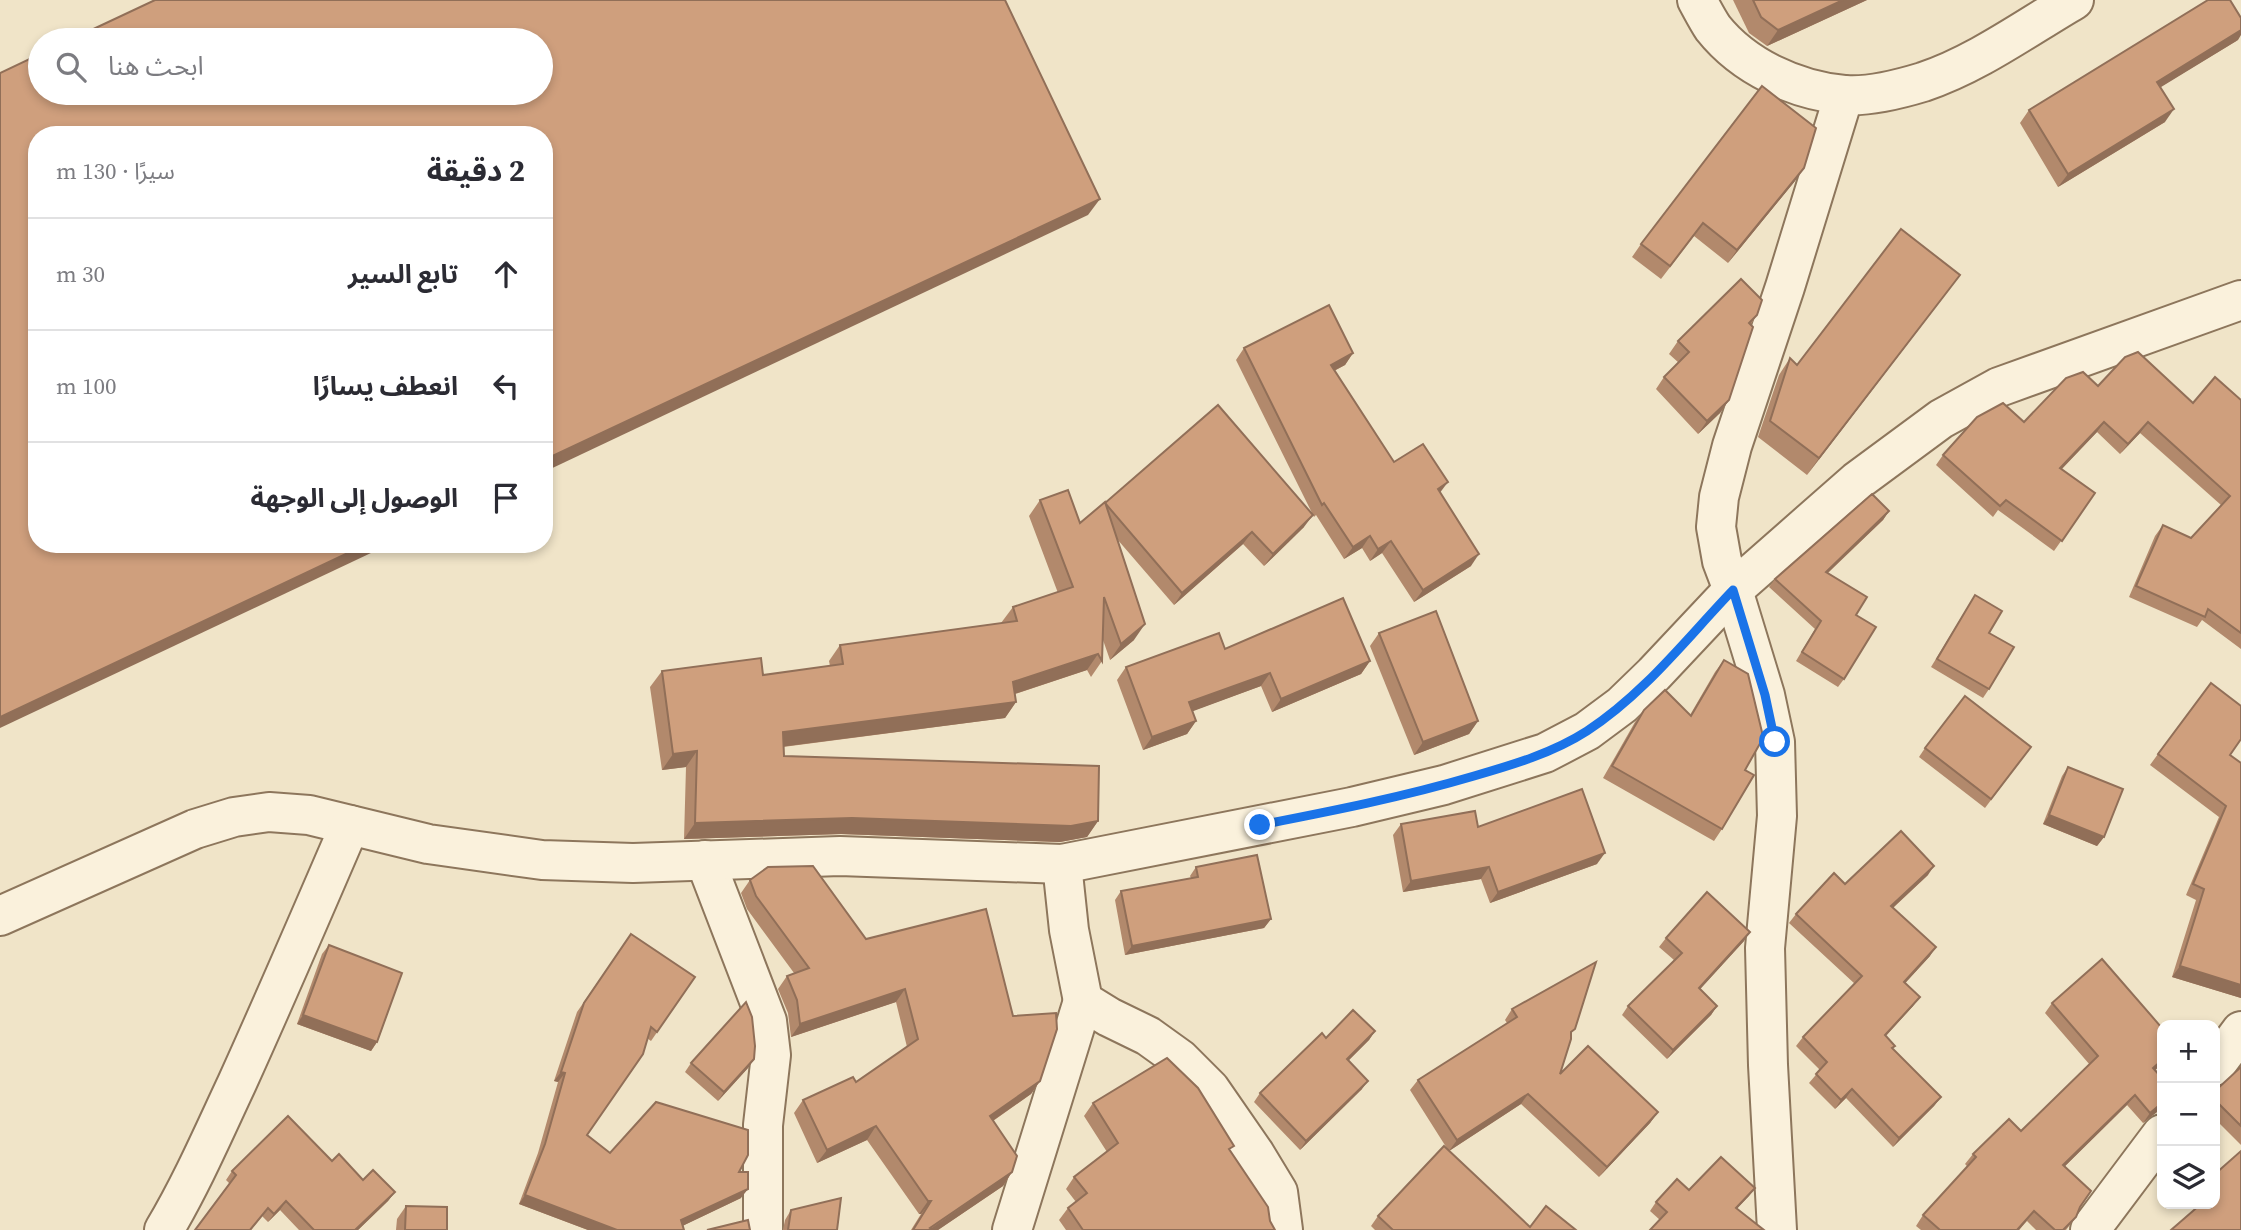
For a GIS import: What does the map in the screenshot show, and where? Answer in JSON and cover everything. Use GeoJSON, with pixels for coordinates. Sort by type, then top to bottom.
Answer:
{"type":"FeatureCollection","features":[{"type":"Feature","properties":{"kind":"street"},"geometry":{"type":"LineString","coordinates":[[1697,0],[1714,28],[1742,55],[1784,81],[1844,95],[1923,82],[1974,59],[2074,0]]}},
{"type":"Feature","properties":{"kind":"street"},"geometry":{"type":"LineString","coordinates":[[1777,1230],[1765,948],[1777,816],[1775,742],[1765,695],[1722,561],[1716,527],[1719,497],[1732,446],[1786,287],[1844,95]]}},
{"type":"Feature","properties":{"kind":"street"},"geometry":{"type":"LineString","coordinates":[[0,916],[195,829],[234,817],[269,812],[309,815],[428,844],[542,860],[633,863],[840,856],[1062,864],[1352,807],[1444,785],[1545,752],[1587,731],[1622,705],[1733,590],[1857,481],[1941,419],[1999,387],[2241,300]]}},
{"type":"Feature","properties":{"kind":"street"},"geometry":{"type":"LineString","coordinates":[[164,1230],[203,1155],[263,1026],[351,825]]}},
{"type":"Feature","properties":{"kind":"street"},"geometry":{"type":"LineString","coordinates":[[705,860],[767,1021],[771,1055],[763,1125],[764,1230]]}},
{"type":"Feature","properties":{"kind":"street"},"geometry":{"type":"LineString","coordinates":[[1012,1230],[1083,1001],[1069,930],[1062,864]]}},
{"type":"Feature","properties":{"kind":"street"},"geometry":{"type":"LineString","coordinates":[[1083,1001],[1180,1059],[1210,1089],[1278,1192],[1283,1230]]}},
{"type":"Feature","properties":{"kind":"street"},"geometry":{"type":"LineString","coordinates":[[2220,1059],[2241,1031]]}},
{"type":"Feature","properties":{"kind":"street"},"geometry":{"type":"LineString","coordinates":[[2090,1230],[2157,1141]]}},
{"type":"Feature","properties":{"kind":"building"},"geometry":{"type":"Polygon","coordinates":[[[155,0],[1005,0],[1100,199],[553,456],[553,126],[28,126],[28,553],[348,553],[0,717],[0,73],[28,60],[28,105],[553,105],[553,28],[96,28],[155,0]]]}},
{"type":"Feature","properties":{"kind":"building"},"geometry":{"type":"Polygon","coordinates":[[[1753,0],[1843,0],[1778,30],[1761,17],[1753,0]]]}},
{"type":"Feature","properties":{"kind":"building"},"geometry":{"type":"Polygon","coordinates":[[[2208,0],[2230,0],[2241,18],[2241,30],[2157,82],[2174,109],[2068,174],[2029,110],[2208,0]]]}},
{"type":"Feature","properties":{"kind":"building"},"geometry":{"type":"Polygon","coordinates":[[[1762,86],[1816,128],[1804,168],[1737,250],[1703,223],[1670,266],[1641,244],[1762,86]]]}},
{"type":"Feature","properties":{"kind":"building"},"geometry":{"type":"Polygon","coordinates":[[[1901,229],[1960,275],[1819,458],[1770,421],[1790,358],[1797,365],[1901,229]]]}},
{"type":"Feature","properties":{"kind":"building"},"geometry":{"type":"Polygon","coordinates":[[[1741,279],[1762,300],[1757,315],[1749,323],[1753,327],[1729,400],[1707,421],[1664,377],[1689,352],[1678,341],[1741,279]]]}},
{"type":"Feature","properties":{"kind":"building"},"geometry":{"type":"Polygon","coordinates":[[[1329,305],[1353,353],[1331,365],[1394,462],[1423,444],[1448,482],[1438,489],[1479,554],[1423,590],[1391,541],[1378,549],[1370,536],[1353,547],[1324,503],[1322,505],[1244,348],[1329,305]]]}},
{"type":"Feature","properties":{"kind":"building"},"geometry":{"type":"Polygon","coordinates":[[[2138,352],[2193,403],[2215,377],[2241,400],[2241,633],[2208,609],[2205,617],[2136,586],[2163,525],[2191,538],[2230,496],[2148,422],[2128,444],[2104,422],[2060,468],[2095,493],[2062,541],[2006,500],[2000,506],[1943,455],[1977,417],[2003,403],[2024,422],[2066,378],[2083,372],[2098,386],[2125,357],[2138,352]]]}},
{"type":"Feature","properties":{"kind":"building"},"geometry":{"type":"Polygon","coordinates":[[[1218,405],[1313,515],[1273,554],[1252,532],[1182,593],[1105,503],[1218,405]]]}},
{"type":"Feature","properties":{"kind":"building"},"geometry":{"type":"Polygon","coordinates":[[[1068,490],[1080,523],[1105,502],[1145,624],[1121,644],[1104,597],[1102,661],[1098,654],[1013,682],[1016,702],[783,732],[784,756],[1099,766],[1098,821],[1071,826],[852,818],[695,823],[697,751],[673,754],[662,671],[761,658],[763,675],[843,664],[840,645],[1017,621],[1013,607],[1073,587],[1040,500],[1068,490]]]}},
{"type":"Feature","properties":{"kind":"building"},"geometry":{"type":"Polygon","coordinates":[[[1872,494],[1889,511],[1826,572],[1867,597],[1856,615],[1876,627],[1844,679],[1802,652],[1821,621],[1775,579],[1872,494]]]}},
{"type":"Feature","properties":{"kind":"building"},"geometry":{"type":"Polygon","coordinates":[[[1975,595],[2002,611],[1989,633],[2014,647],[1989,689],[1937,659],[1975,595]]]}},
{"type":"Feature","properties":{"kind":"building"},"geometry":{"type":"Polygon","coordinates":[[[1343,598],[1370,661],[1281,699],[1270,673],[1189,702],[1196,721],[1152,737],[1126,667],[1219,633],[1225,649],[1343,598]]]}},
{"type":"Feature","properties":{"kind":"building"},"geometry":{"type":"Polygon","coordinates":[[[1436,611],[1478,721],[1423,742],[1379,633],[1436,611]]]}},
{"type":"Feature","properties":{"kind":"building"},"geometry":{"type":"Polygon","coordinates":[[[1724,660],[1748,674],[1762,740],[1745,770],[1754,775],[1722,829],[1612,766],[1644,710],[1665,690],[1691,716],[1724,660]]]}},
{"type":"Feature","properties":{"kind":"building"},"geometry":{"type":"Polygon","coordinates":[[[2211,683],[2241,706],[2241,739],[2230,755],[2241,763],[2241,985],[2180,966],[2204,889],[2193,884],[2226,806],[2158,754],[2211,683]]]}},
{"type":"Feature","properties":{"kind":"building"},"geometry":{"type":"Polygon","coordinates":[[[1965,696],[2031,747],[1991,799],[1925,748],[1965,696]]]}},
{"type":"Feature","properties":{"kind":"building"},"geometry":{"type":"Polygon","coordinates":[[[2068,767],[2123,789],[2104,837],[2049,815],[2068,767]]]}},
{"type":"Feature","properties":{"kind":"building"},"geometry":{"type":"Polygon","coordinates":[[[1582,789],[1605,853],[1498,892],[1489,867],[1411,881],[1401,824],[1475,811],[1478,827],[1582,789]]]}},
{"type":"Feature","properties":{"kind":"building"},"geometry":{"type":"Polygon","coordinates":[[[1901,831],[1934,866],[1891,906],[1936,947],[1904,982],[1920,997],[1885,1035],[1895,1046],[1892,1048],[1941,1097],[1899,1138],[1852,1089],[1841,1100],[1816,1074],[1827,1062],[1803,1037],[1862,976],[1796,914],[1834,873],[1845,884],[1901,831]]]}},
{"type":"Feature","properties":{"kind":"building"},"geometry":{"type":"Polygon","coordinates":[[[1257,855],[1271,919],[1132,946],[1121,891],[1198,877],[1196,867],[1257,855]]]}},
{"type":"Feature","properties":{"kind":"building"},"geometry":{"type":"Polygon","coordinates":[[[813,866],[866,939],[986,909],[1013,1016],[1056,1013],[1057,1029],[1040,1081],[990,1116],[1017,1156],[1012,1172],[930,1228],[933,1230],[913,1230],[931,1201],[928,1201],[876,1126],[827,1150],[803,1100],[853,1077],[856,1082],[918,1039],[905,989],[800,1024],[797,1000],[787,976],[809,968],[756,896],[750,880],[768,867],[813,866]]]}},
{"type":"Feature","properties":{"kind":"building"},"geometry":{"type":"Polygon","coordinates":[[[1707,892],[1750,932],[1699,988],[1717,1006],[1673,1050],[1628,1006],[1682,953],[1666,938],[1707,892]]]}},
{"type":"Feature","properties":{"kind":"building"},"geometry":{"type":"Polygon","coordinates":[[[631,934],[695,977],[657,1032],[651,1027],[643,1054],[587,1135],[610,1153],[656,1102],[748,1130],[748,1155],[739,1172],[748,1172],[748,1189],[681,1220],[684,1230],[617,1230],[525,1195],[545,1144],[565,1073],[561,1072],[584,1003],[631,934]]]}},
{"type":"Feature","properties":{"kind":"building"},"geometry":{"type":"Polygon","coordinates":[[[329,945],[402,973],[377,1042],[303,1015],[329,945]]]}},
{"type":"Feature","properties":{"kind":"building"},"geometry":{"type":"Polygon","coordinates":[[[2102,959],[2157,1022],[2157,1064],[2153,1068],[2157,1072],[2157,1107],[2150,1113],[2135,1095],[2063,1165],[2091,1191],[2076,1217],[2063,1230],[2055,1230],[2034,1211],[2017,1230],[1940,1230],[1923,1215],[1976,1157],[1973,1154],[2009,1119],[2021,1131],[2098,1056],[2052,1003],[2102,959]]]}},
{"type":"Feature","properties":{"kind":"building"},"geometry":{"type":"Polygon","coordinates":[[[1596,962],[1575,1029],[1571,1032],[1560,1074],[1588,1046],[1658,1112],[1607,1167],[1528,1094],[1457,1140],[1418,1080],[1517,1017],[1512,1009],[1596,962]]]}},
{"type":"Feature","properties":{"kind":"building"},"geometry":{"type":"Polygon","coordinates":[[[746,1002],[752,1017],[754,1059],[724,1092],[691,1063],[746,1002]]]}},
{"type":"Feature","properties":{"kind":"building"},"geometry":{"type":"Polygon","coordinates":[[[1353,1010],[1375,1031],[1347,1059],[1368,1081],[1306,1141],[1260,1093],[1322,1033],[1326,1038],[1353,1010]]]}},
{"type":"Feature","properties":{"kind":"building"},"geometry":{"type":"Polygon","coordinates":[[[1167,1058],[1198,1088],[1234,1146],[1229,1149],[1268,1207],[1270,1221],[1275,1230],[1083,1230],[1068,1208],[1087,1193],[1074,1177],[1118,1143],[1093,1103],[1167,1058]]]}},
{"type":"Feature","properties":{"kind":"building"},"geometry":{"type":"Polygon","coordinates":[[[2241,1067],[2241,1126],[2220,1105],[2220,1086],[2241,1067]]]}},
{"type":"Feature","properties":{"kind":"building"},"geometry":{"type":"Polygon","coordinates":[[[288,1116],[332,1161],[339,1154],[363,1180],[373,1170],[395,1192],[355,1230],[314,1230],[286,1201],[274,1214],[268,1208],[250,1230],[195,1230],[236,1175],[232,1171],[288,1116]]]}},
{"type":"Feature","properties":{"kind":"building"},"geometry":{"type":"Polygon","coordinates":[[[1444,1146],[1530,1227],[1546,1206],[1576,1230],[1393,1230],[1378,1216],[1444,1146]]]}},
{"type":"Feature","properties":{"kind":"building"},"geometry":{"type":"Polygon","coordinates":[[[2241,1151],[2241,1230],[2171,1230],[2195,1209],[2220,1209],[2220,1170],[2241,1151]]]}},
{"type":"Feature","properties":{"kind":"building"},"geometry":{"type":"Polygon","coordinates":[[[1721,1157],[1755,1188],[1736,1208],[1764,1230],[1650,1230],[1667,1212],[1656,1202],[1677,1179],[1689,1190],[1721,1157]]]}},
{"type":"Feature","properties":{"kind":"building"},"geometry":{"type":"Polygon","coordinates":[[[841,1198],[837,1230],[788,1230],[791,1210],[841,1198]]]}},
{"type":"Feature","properties":{"kind":"building"},"geometry":{"type":"Polygon","coordinates":[[[406,1206],[447,1207],[447,1230],[405,1230],[406,1206]]]}},
{"type":"Feature","properties":{"kind":"building"},"geometry":{"type":"Polygon","coordinates":[[[748,1220],[750,1230],[707,1230],[748,1220]]]}},
{"type":"Feature","properties":{"kind":"route"},"geometry":{"type":"LineString","coordinates":[[1260,825],[1444,785],[1545,752],[1587,731],[1622,705],[1733,590],[1765,695],[1775,742]]}}]}
